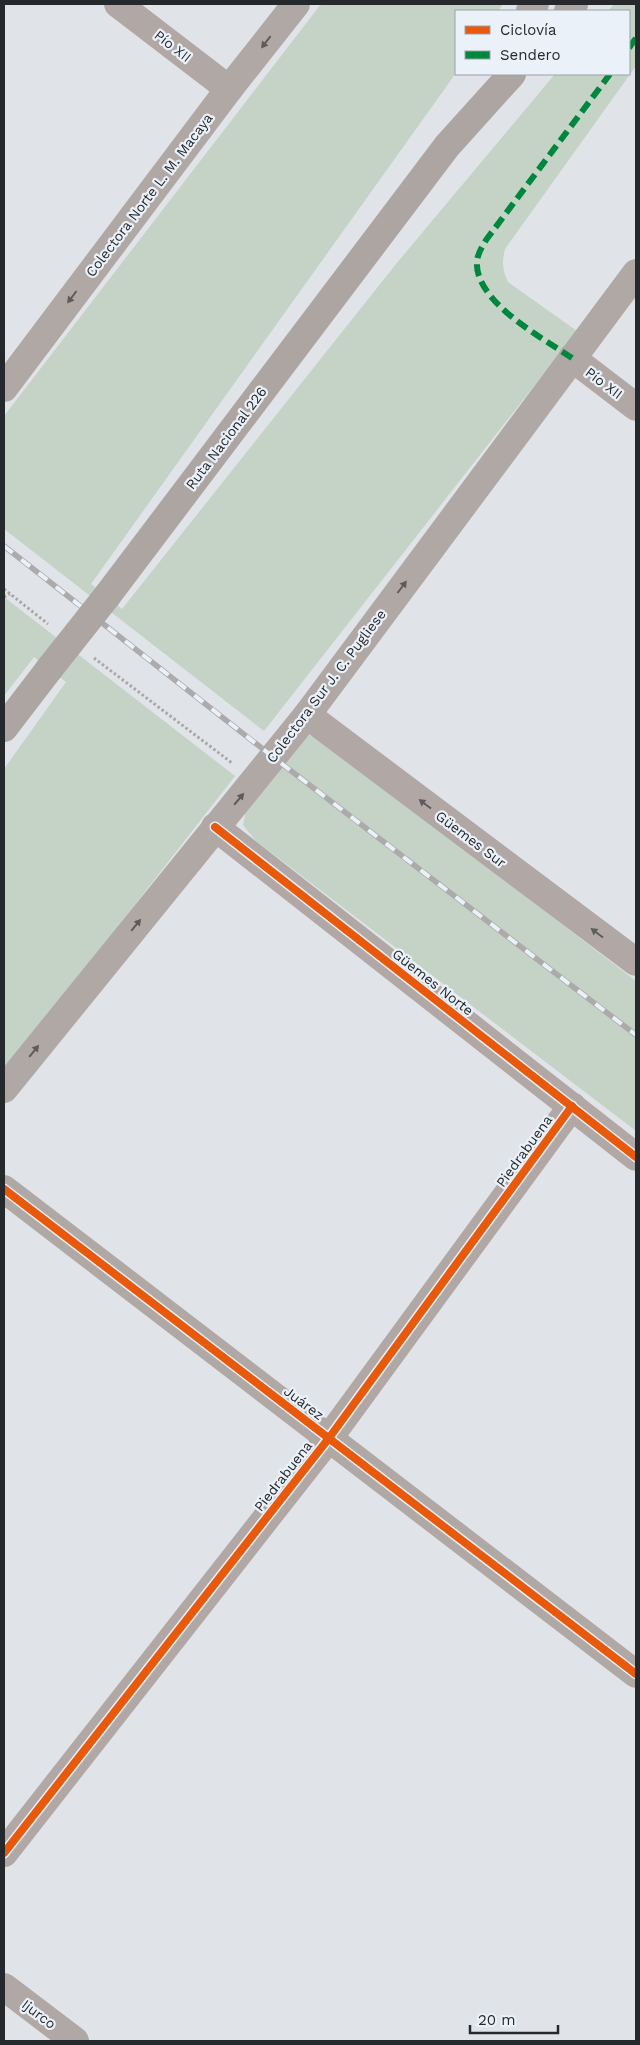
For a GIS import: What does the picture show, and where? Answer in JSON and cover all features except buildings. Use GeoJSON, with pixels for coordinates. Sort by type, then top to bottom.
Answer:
{"type":"FeatureCollection","features":[{"type":"Feature","properties":{"kind":"highway","name":"Ruta Nacional 226"},"geometry":{"type":"LineString","coordinates":[[447,146],[491,75]]}},
{"type":"Feature","properties":{"kind":"highway","name":"Ruta Nacional 226"},"geometry":{"type":"LineString","coordinates":[[4,728],[107,596],[447,146],[511,75]]}},
{"type":"Feature","properties":{"kind":"main road","name":"Colectora Norte L. M. Macaya"},"geometry":{"type":"LineString","coordinates":[[4,388],[229,89],[296,4]]}},
{"type":"Feature","properties":{"kind":"main road","name":"Colectora Sur J. C. Pugliese"},"geometry":{"type":"LineString","coordinates":[[4,1089],[307,715],[636,273]]}},
{"type":"Feature","properties":{"kind":"main road","name":"Juárez"},"geometry":{"type":"LineString","coordinates":[[4,1190],[636,1674]]}},
{"type":"Feature","properties":{"kind":"main road","name":"Ijurco"},"geometry":{"type":"LineString","coordinates":[[4,1987],[75,2041]]}},
{"type":"Feature","properties":{"kind":"street","name":"Pío XII"},"geometry":{"type":"LineString","coordinates":[[118,4],[229,89]]}},
{"type":"Feature","properties":{"kind":"street","name":"Pío XII"},"geometry":{"type":"LineString","coordinates":[[572,358],[636,407]]}},
{"type":"Feature","properties":{"kind":"street","name":"Güemes Sur"},"geometry":{"type":"LineString","coordinates":[[307,715],[636,962]]}},
{"type":"Feature","properties":{"kind":"street","name":"Güemes Norte"},"geometry":{"type":"LineString","coordinates":[[215,827],[636,1156]]}},
{"type":"Feature","properties":{"kind":"street","name":"Piedrabuena"},"geometry":{"type":"LineString","coordinates":[[4,1853],[329,1438],[572,1106]]}},
{"type":"Feature","properties":{"kind":"path"},"geometry":{"type":"LineString","coordinates":[[4,589],[56,630]]}},
{"type":"Feature","properties":{"kind":"path"},"geometry":{"type":"LineString","coordinates":[[4,597],[10,594]]}},
{"type":"Feature","properties":{"kind":"path"},"geometry":{"type":"LineString","coordinates":[[88,654],[255,780]]}},
{"type":"Feature","properties":{"kind":"green space"},"geometry":{"type":"Polygon","coordinates":[[[321,4],[503,4],[499,10],[455,10],[455,74],[91,584],[122,609],[396,264],[554,75],[630,75],[504,253],[503,262],[508,282],[577,331],[264,731],[4,529],[4,416],[321,4]]]}},
{"type":"Feature","properties":{"kind":"green space"},"geometry":{"type":"Polygon","coordinates":[[[614,4],[636,4],[636,66],[630,74],[630,10],[609,10],[614,4]]]}},
{"type":"Feature","properties":{"kind":"green space"},"geometry":{"type":"Polygon","coordinates":[[[4,597],[235,776],[4,1073],[4,769],[66,682],[34,657],[4,696],[4,597]]]}},
{"type":"Feature","properties":{"kind":"green space"},"geometry":{"type":"Polygon","coordinates":[[[309,735],[324,742],[636,981],[636,1131],[256,841],[243,825],[248,800],[296,741],[309,735]]]}},
{"type":"Feature","properties":{"kind":"railway"},"geometry":{"type":"LineString","coordinates":[[4,546],[273,757],[636,1035]]}},
{"type":"Feature","properties":{"kind":"marked path"},"geometry":{"type":"LineString","coordinates":[[630,47],[636,38]]}},
{"type":"Feature","properties":{"kind":"marked path"},"geometry":{"type":"LineString","coordinates":[[572,358],[528,329],[498,304],[486,291],[479,276],[477,261],[486,240],[609,75]]}},
{"type":"Feature","properties":{"kind":"cycle path"},"geometry":{"type":"LineString","coordinates":[[215,827],[636,1157]]}},
{"type":"Feature","properties":{"kind":"cycle path"},"geometry":{"type":"LineString","coordinates":[[4,1853],[329,1438],[572,1106]]}},
{"type":"Feature","properties":{"kind":"cycle path"},"geometry":{"type":"LineString","coordinates":[[4,1189],[636,1674]]}}]}
